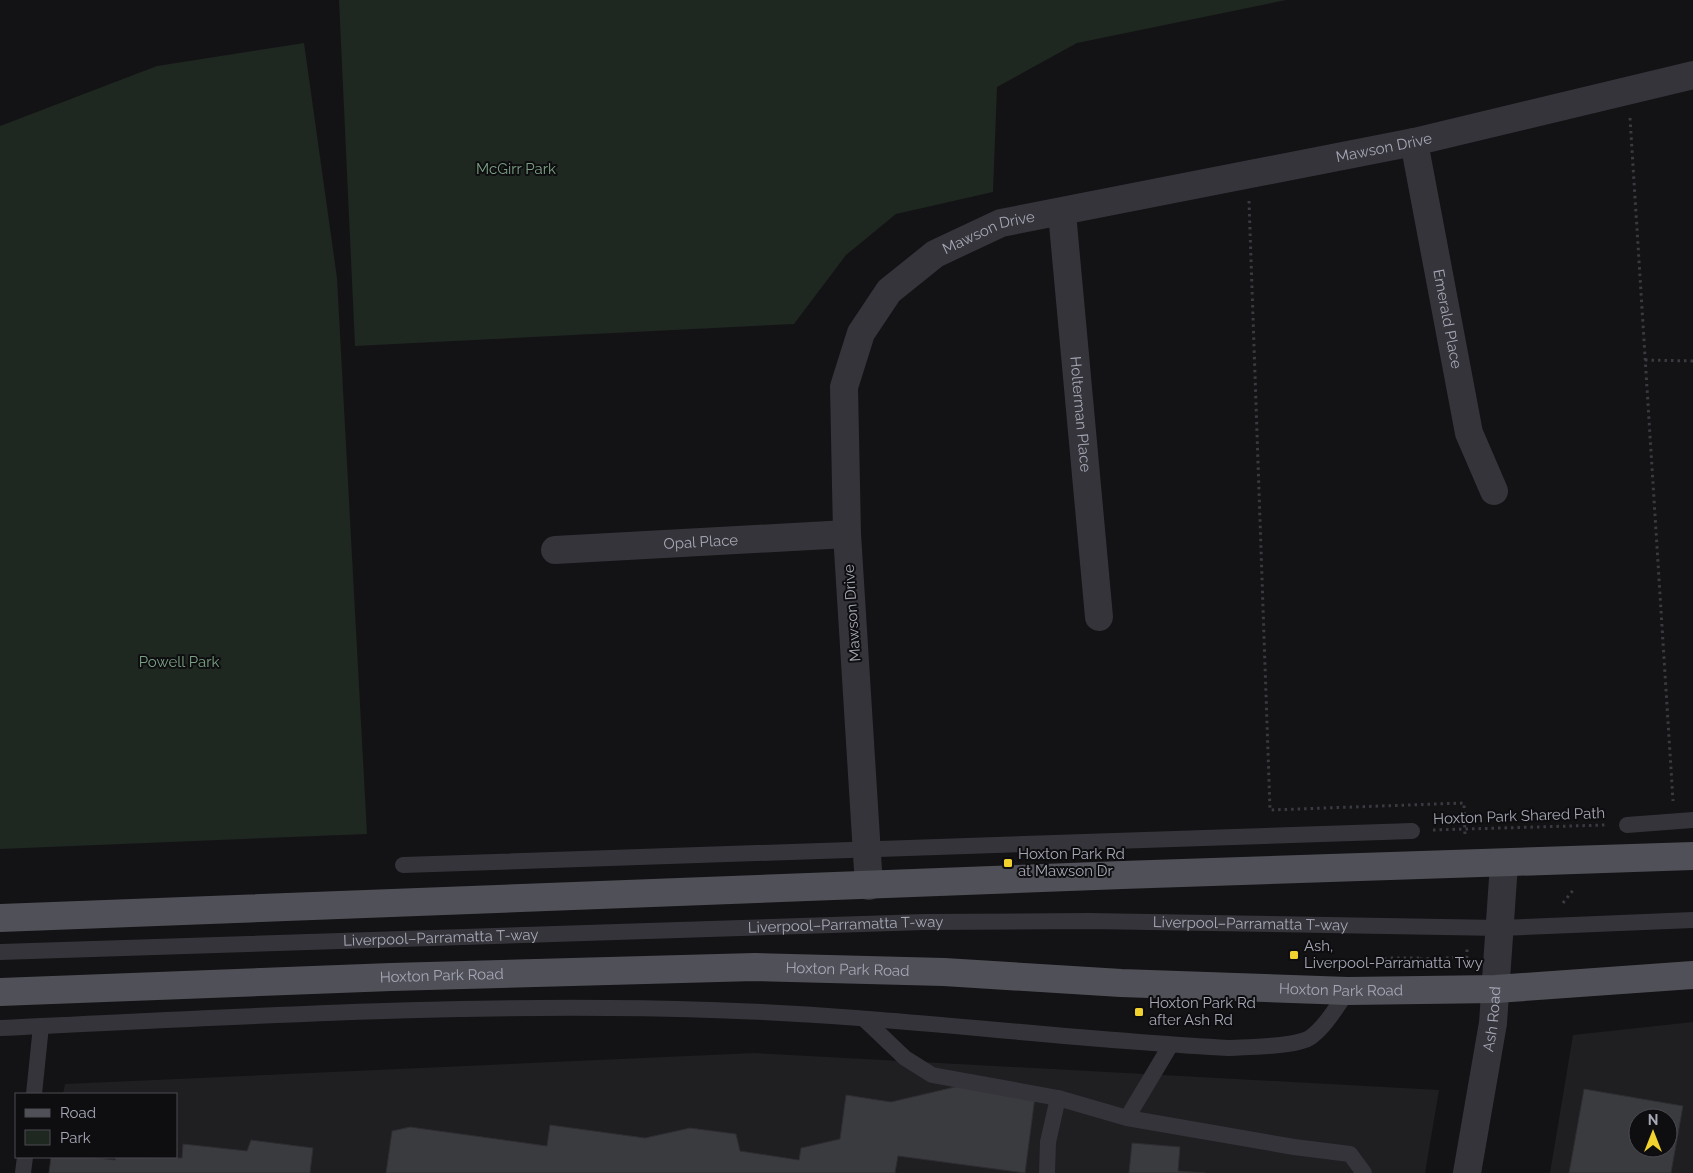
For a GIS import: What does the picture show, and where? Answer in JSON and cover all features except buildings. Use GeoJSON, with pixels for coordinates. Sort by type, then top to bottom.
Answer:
{"type":"FeatureCollection","features":[{"type":"Feature","properties":{"kind":"main road"},"geometry":{"type":"LineString","coordinates":[[0,918],[1132,875],[1504,864],[1693,856]]}},
{"type":"Feature","properties":{"kind":"main road","name":"Hoxton Park Road"},"geometry":{"type":"LineString","coordinates":[[0,992],[381,977],[756,967],[944,972],[1121,983],[1348,991],[1496,989],[1693,976]]}},
{"type":"Feature","properties":{"kind":"street","name":"Mawson Drive"},"geometry":{"type":"LineString","coordinates":[[869,886],[847,534],[844,387],[861,333],[889,291],[935,254],[1002,223],[1062,213],[1414,142],[1693,75]]}},
{"type":"Feature","properties":{"kind":"street","name":"Emerald Place"},"geometry":{"type":"LineString","coordinates":[[1414,142],[1469,433],[1494,491]]}},
{"type":"Feature","properties":{"kind":"street","name":"Holterman Place"},"geometry":{"type":"LineString","coordinates":[[1062,213],[1099,617]]}},
{"type":"Feature","properties":{"kind":"street","name":"Opal Place"},"geometry":{"type":"LineString","coordinates":[[554,550],[847,534]]}},
{"type":"Feature","properties":{"kind":"street","name":"Ash Road"},"geometry":{"type":"LineString","coordinates":[[1467,1173],[1493,1023],[1504,864]]}},
{"type":"Feature","properties":{"kind":"lane"},"geometry":{"type":"LineString","coordinates":[[1627,825],[1693,820]]}},
{"type":"Feature","properties":{"kind":"lane"},"geometry":{"type":"LineString","coordinates":[[403,865],[1412,831]]}},
{"type":"Feature","properties":{"kind":"lane","name":"Liverpool–Parramatta T-way"},"geometry":{"type":"LineString","coordinates":[[0,952],[924,922],[1089,921],[1500,928],[1693,920]]}},
{"type":"Feature","properties":{"kind":"lane"},"geometry":{"type":"LineString","coordinates":[[0,1028],[254,1016],[560,1006],[714,1010],[864,1020],[1170,1046],[1229,1048],[1286,1044],[1310,1038],[1348,991]]}},
{"type":"Feature","properties":{"kind":"lane"},"geometry":{"type":"LineString","coordinates":[[864,1020],[906,1058],[932,1076],[1058,1098],[1127,1118],[1294,1147],[1350,1154],[1364,1173]]}},
{"type":"Feature","properties":{"kind":"lane"},"geometry":{"type":"LineString","coordinates":[[34,1093],[41,1026]]}},
{"type":"Feature","properties":{"kind":"lane"},"geometry":{"type":"LineString","coordinates":[[1127,1118],[1170,1046]]}},
{"type":"Feature","properties":{"kind":"lane"},"geometry":{"type":"LineString","coordinates":[[1047,1173],[1048,1142],[1058,1098]]}},
{"type":"Feature","properties":{"kind":"lane"},"geometry":{"type":"LineString","coordinates":[[23,1173],[26,1158]]}},
{"type":"Feature","properties":{"kind":"path"},"geometry":{"type":"LineString","coordinates":[[1628,90],[1674,821]]}},
{"type":"Feature","properties":{"kind":"path"},"geometry":{"type":"LineString","coordinates":[[1248,176],[1270,810],[1464,803],[1465,829]]}},
{"type":"Feature","properties":{"kind":"path"},"geometry":{"type":"LineString","coordinates":[[1645,360],[1693,361]]}},
{"type":"Feature","properties":{"kind":"path","name":"Hoxton Park Shared Path"},"geometry":{"type":"LineString","coordinates":[[1412,831],[1627,825]]}},
{"type":"Feature","properties":{"kind":"path"},"geometry":{"type":"LineString","coordinates":[[1420,966],[1420,958],[1467,957],[1467,944]]}},
{"type":"Feature","properties":{"kind":"shaded area"},"geometry":{"type":"Polygon","coordinates":[[[1693,1022],[1693,1173],[1550,1173],[1573,1035],[1693,1022]]]}},
{"type":"Feature","properties":{"kind":"shaded area"},"geometry":{"type":"Polygon","coordinates":[[[755,1053],[1439,1090],[1425,1173],[50,1173],[53,1158],[178,1158],[178,1093],[63,1093],[65,1084],[755,1053]]]}},
{"type":"Feature","properties":{"kind":"green space","name":"McGirr Park"},"geometry":{"type":"Polygon","coordinates":[[[339,0],[1286,0],[1077,43],[997,87],[993,192],[896,214],[846,255],[794,324],[355,346],[339,0]]]}},
{"type":"Feature","properties":{"kind":"green space","name":"Powell Park"},"geometry":{"type":"Polygon","coordinates":[[[304,43],[337,278],[367,834],[0,849],[0,126],[157,66],[304,43]]]}},
{"type":"Feature","properties":{"kind":"place","name":"Hoxton Park Rd at Mawson Dr"},"geometry":{"type":"Point","coordinates":[1008,863]}},
{"type":"Feature","properties":{"kind":"place","name":"Ash, Liverpool-Parramatta Twy"},"geometry":{"type":"Point","coordinates":[1294,955]}},
{"type":"Feature","properties":{"kind":"place","name":"Hoxton Park Rd after Ash Rd"},"geometry":{"type":"Point","coordinates":[1139,1012]}}]}
